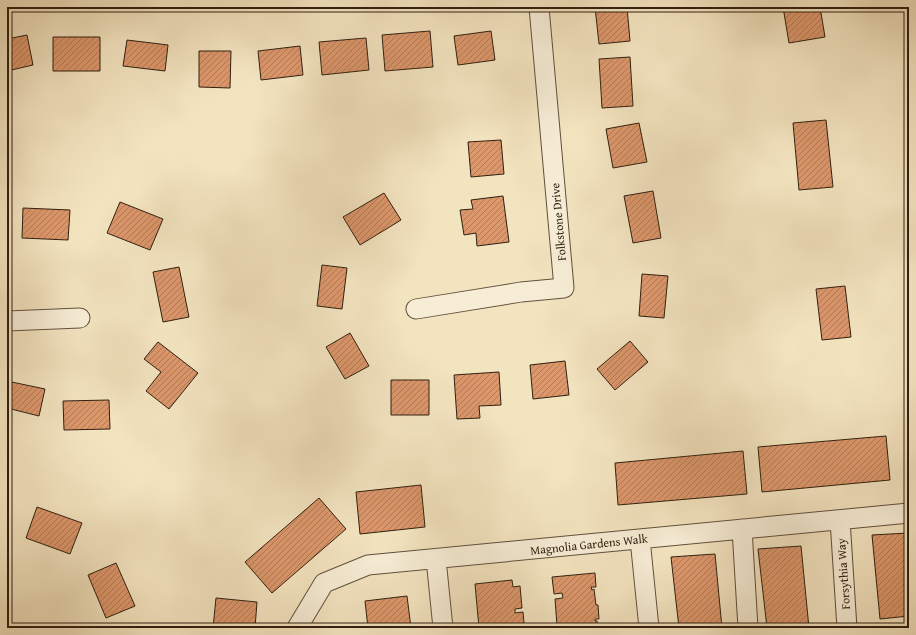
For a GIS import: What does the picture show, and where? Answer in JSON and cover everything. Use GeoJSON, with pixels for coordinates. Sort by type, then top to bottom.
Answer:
{"type":"FeatureCollection","features":[{"type":"Feature","properties":{"kind":"street","name":"Folkstone Drive"},"geometry":{"type":"LineString","coordinates":[[416,308],[521,292],[564,288],[539,7]]}},
{"type":"Feature","properties":{"kind":"street"},"geometry":{"type":"LineString","coordinates":[[7,321],[80,318]]}},
{"type":"Feature","properties":{"kind":"street","name":"Magnolia Gardens Walk"},"geometry":{"type":"LineString","coordinates":[[297,628],[324,583],[368,565],[909,513]]}},
{"type":"Feature","properties":{"kind":"street","name":"Forsythia Way"},"geometry":{"type":"LineString","coordinates":[[840,520],[847,628]]}},
{"type":"Feature","properties":{"kind":"street"},"geometry":{"type":"LineString","coordinates":[[742,529],[748,628]]}},
{"type":"Feature","properties":{"kind":"street"},"geometry":{"type":"LineString","coordinates":[[640,539],[649,628]]}},
{"type":"Feature","properties":{"kind":"street"},"geometry":{"type":"LineString","coordinates":[[436,559],[443,628]]}},
{"type":"Feature","properties":{"kind":"building"},"geometry":{"type":"Polygon","coordinates":[[[595,7],[627,7],[630,41],[599,44],[595,7]]]}},
{"type":"Feature","properties":{"kind":"building"},"geometry":{"type":"Polygon","coordinates":[[[783,7],[820,7],[825,37],[789,43],[783,7]]]}},
{"type":"Feature","properties":{"kind":"building"},"geometry":{"type":"Polygon","coordinates":[[[430,31],[433,67],[385,71],[382,35],[430,31]]]}},
{"type":"Feature","properties":{"kind":"building"},"geometry":{"type":"Polygon","coordinates":[[[491,31],[495,60],[458,65],[454,36],[491,31]]]}},
{"type":"Feature","properties":{"kind":"building"},"geometry":{"type":"Polygon","coordinates":[[[27,35],[33,65],[7,71],[7,39],[27,35]]]}},
{"type":"Feature","properties":{"kind":"building"},"geometry":{"type":"Polygon","coordinates":[[[53,37],[100,37],[100,71],[53,71],[53,37]]]}},
{"type":"Feature","properties":{"kind":"building"},"geometry":{"type":"Polygon","coordinates":[[[366,38],[369,70],[322,75],[319,42],[366,38]]]}},
{"type":"Feature","properties":{"kind":"building"},"geometry":{"type":"Polygon","coordinates":[[[127,40],[168,45],[165,71],[123,66],[127,40]]]}},
{"type":"Feature","properties":{"kind":"building"},"geometry":{"type":"Polygon","coordinates":[[[300,46],[303,75],[261,80],[258,51],[300,46]]]}},
{"type":"Feature","properties":{"kind":"building"},"geometry":{"type":"Polygon","coordinates":[[[199,51],[231,51],[230,88],[199,87],[199,51]]]}},
{"type":"Feature","properties":{"kind":"building"},"geometry":{"type":"Polygon","coordinates":[[[630,57],[633,106],[602,108],[599,59],[630,57]]]}},
{"type":"Feature","properties":{"kind":"building"},"geometry":{"type":"Polygon","coordinates":[[[826,120],[833,187],[799,190],[793,123],[826,120]]]}},
{"type":"Feature","properties":{"kind":"building"},"geometry":{"type":"Polygon","coordinates":[[[639,123],[647,162],[613,168],[606,129],[639,123]]]}},
{"type":"Feature","properties":{"kind":"building"},"geometry":{"type":"Polygon","coordinates":[[[501,140],[504,174],[471,177],[468,142],[501,140]]]}},
{"type":"Feature","properties":{"kind":"building"},"geometry":{"type":"Polygon","coordinates":[[[653,191],[661,238],[633,243],[624,196],[653,191]]]}},
{"type":"Feature","properties":{"kind":"building"},"geometry":{"type":"Polygon","coordinates":[[[384,193],[401,220],[360,245],[343,217],[384,193]]]}},
{"type":"Feature","properties":{"kind":"building"},"geometry":{"type":"Polygon","coordinates":[[[503,196],[509,242],[477,246],[476,233],[464,235],[460,210],[473,209],[471,200],[503,196]]]}},
{"type":"Feature","properties":{"kind":"building"},"geometry":{"type":"Polygon","coordinates":[[[120,202],[163,219],[150,250],[107,233],[120,202]]]}},
{"type":"Feature","properties":{"kind":"building"},"geometry":{"type":"Polygon","coordinates":[[[23,208],[70,210],[68,240],[22,238],[23,208]]]}},
{"type":"Feature","properties":{"kind":"building"},"geometry":{"type":"Polygon","coordinates":[[[322,265],[347,268],[342,309],[317,306],[322,265]]]}},
{"type":"Feature","properties":{"kind":"building"},"geometry":{"type":"Polygon","coordinates":[[[179,267],[189,317],[163,322],[153,272],[179,267]]]}},
{"type":"Feature","properties":{"kind":"building"},"geometry":{"type":"Polygon","coordinates":[[[642,274],[668,276],[664,318],[639,316],[642,274]]]}},
{"type":"Feature","properties":{"kind":"building"},"geometry":{"type":"Polygon","coordinates":[[[845,286],[851,337],[822,340],[816,289],[845,286]]]}},
{"type":"Feature","properties":{"kind":"building"},"geometry":{"type":"Polygon","coordinates":[[[350,333],[369,366],[345,379],[326,347],[350,333]]]}},
{"type":"Feature","properties":{"kind":"building"},"geometry":{"type":"Polygon","coordinates":[[[630,341],[648,362],[615,390],[597,369],[630,341]]]}},
{"type":"Feature","properties":{"kind":"building"},"geometry":{"type":"Polygon","coordinates":[[[158,342],[198,373],[169,409],[146,391],[161,372],[144,359],[158,342]]]}},
{"type":"Feature","properties":{"kind":"building"},"geometry":{"type":"Polygon","coordinates":[[[565,361],[569,395],[533,399],[530,365],[565,361]]]}},
{"type":"Feature","properties":{"kind":"building"},"geometry":{"type":"Polygon","coordinates":[[[499,372],[501,405],[479,406],[480,418],[457,419],[454,375],[499,372]]]}},
{"type":"Feature","properties":{"kind":"building"},"geometry":{"type":"Polygon","coordinates":[[[391,380],[429,380],[429,415],[391,415],[391,380]]]}},
{"type":"Feature","properties":{"kind":"building"},"geometry":{"type":"Polygon","coordinates":[[[7,381],[45,389],[39,416],[7,408],[7,381]]]}},
{"type":"Feature","properties":{"kind":"building"},"geometry":{"type":"Polygon","coordinates":[[[109,400],[110,429],[64,430],[63,401],[109,400]]]}},
{"type":"Feature","properties":{"kind":"building"},"geometry":{"type":"Polygon","coordinates":[[[886,436],[890,480],[762,492],[758,447],[886,436]]]}},
{"type":"Feature","properties":{"kind":"building"},"geometry":{"type":"Polygon","coordinates":[[[743,451],[747,494],[618,505],[615,463],[743,451]]]}},
{"type":"Feature","properties":{"kind":"building"},"geometry":{"type":"Polygon","coordinates":[[[421,485],[425,527],[360,534],[356,492],[421,485]]]}},
{"type":"Feature","properties":{"kind":"building"},"geometry":{"type":"Polygon","coordinates":[[[319,498],[346,529],[272,593],[245,562],[319,498]]]}},
{"type":"Feature","properties":{"kind":"building"},"geometry":{"type":"Polygon","coordinates":[[[37,507],[82,523],[70,554],[26,538],[37,507]]]}},
{"type":"Feature","properties":{"kind":"building"},"geometry":{"type":"Polygon","coordinates":[[[909,533],[909,616],[880,619],[872,535],[909,533]]]}},
{"type":"Feature","properties":{"kind":"building"},"geometry":{"type":"Polygon","coordinates":[[[801,546],[809,628],[767,628],[758,549],[801,546]]]}},
{"type":"Feature","properties":{"kind":"building"},"geometry":{"type":"Polygon","coordinates":[[[715,554],[722,628],[679,628],[671,557],[715,554]]]}},
{"type":"Feature","properties":{"kind":"building"},"geometry":{"type":"Polygon","coordinates":[[[116,563],[135,606],[106,618],[88,575],[116,563]]]}},
{"type":"Feature","properties":{"kind":"building"},"geometry":{"type":"Polygon","coordinates":[[[595,573],[596,587],[591,587],[592,590],[594,589],[596,605],[598,605],[599,619],[595,619],[595,621],[597,621],[598,628],[566,628],[566,625],[557,626],[555,599],[563,598],[562,593],[554,594],[552,577],[595,573]]]}},
{"type":"Feature","properties":{"kind":"building"},"geometry":{"type":"Polygon","coordinates":[[[512,580],[513,587],[520,586],[522,608],[515,609],[515,613],[523,612],[524,623],[517,624],[517,628],[479,628],[475,584],[512,580]]]}},
{"type":"Feature","properties":{"kind":"building"},"geometry":{"type":"Polygon","coordinates":[[[407,596],[411,628],[368,628],[365,601],[407,596]]]}},
{"type":"Feature","properties":{"kind":"building"},"geometry":{"type":"Polygon","coordinates":[[[216,598],[257,602],[255,628],[213,628],[216,598]]]}}]}
